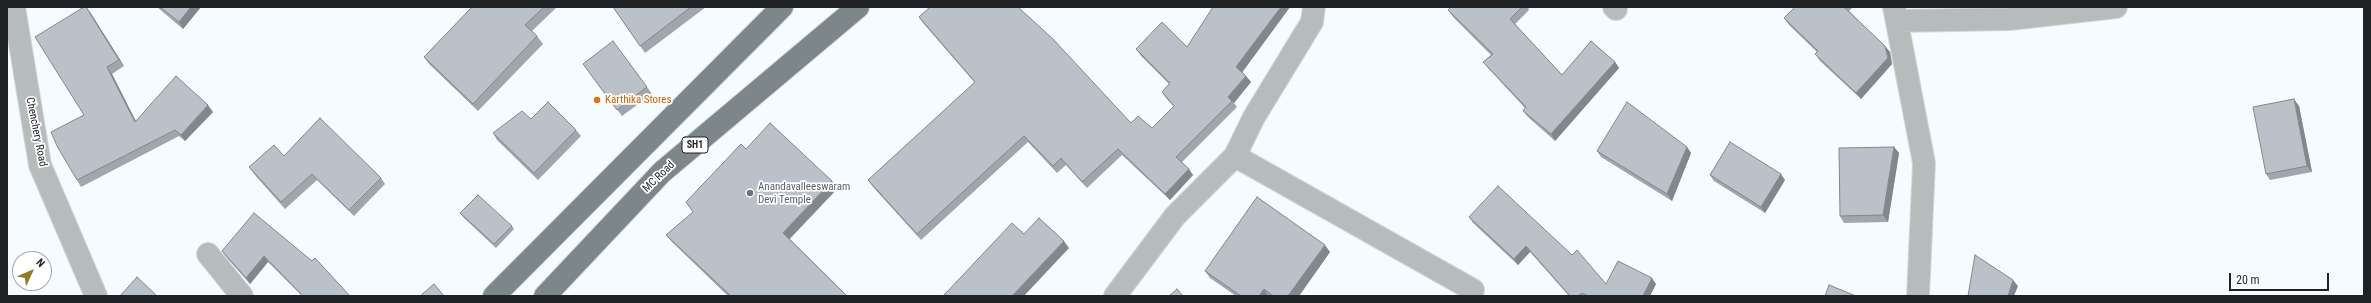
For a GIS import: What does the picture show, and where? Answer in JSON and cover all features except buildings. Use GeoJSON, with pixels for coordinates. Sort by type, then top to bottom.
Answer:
{"type":"FeatureCollection","features":[{"type":"Feature","properties":{"kind":"main road"},"geometry":{"type":"LineString","coordinates":[[494,296],[782,7]]}},
{"type":"Feature","properties":{"kind":"main road","name":"MC Road"},"geometry":{"type":"LineString","coordinates":[[545,296],[662,172],[858,7]]}},
{"type":"Feature","properties":{"kind":"street","name":"Chenchery Road"},"geometry":{"type":"LineString","coordinates":[[14,7],[40,165],[96,296]]}},
{"type":"Feature","properties":{"kind":"street"},"geometry":{"type":"LineString","coordinates":[[1116,296],[1175,216],[1235,156],[1258,110],[1312,22],[1314,7]]}},
{"type":"Feature","properties":{"kind":"street"},"geometry":{"type":"LineString","coordinates":[[1918,296],[1924,163],[1895,14],[2010,19],[2116,7]]}},
{"type":"Feature","properties":{"kind":"street"},"geometry":{"type":"LineString","coordinates":[[1235,156],[1473,290]]}},
{"type":"Feature","properties":{"kind":"street"},"geometry":{"type":"LineString","coordinates":[[208,254],[242,296]]}},
{"type":"Feature","properties":{"kind":"place","name":"Karthika Stores"},"geometry":{"type":"Point","coordinates":[597,100]}},
{"type":"Feature","properties":{"kind":"place","name":"Anandavalleeswaram Devi Temple"},"geometry":{"type":"Point","coordinates":[750,193]}}]}
